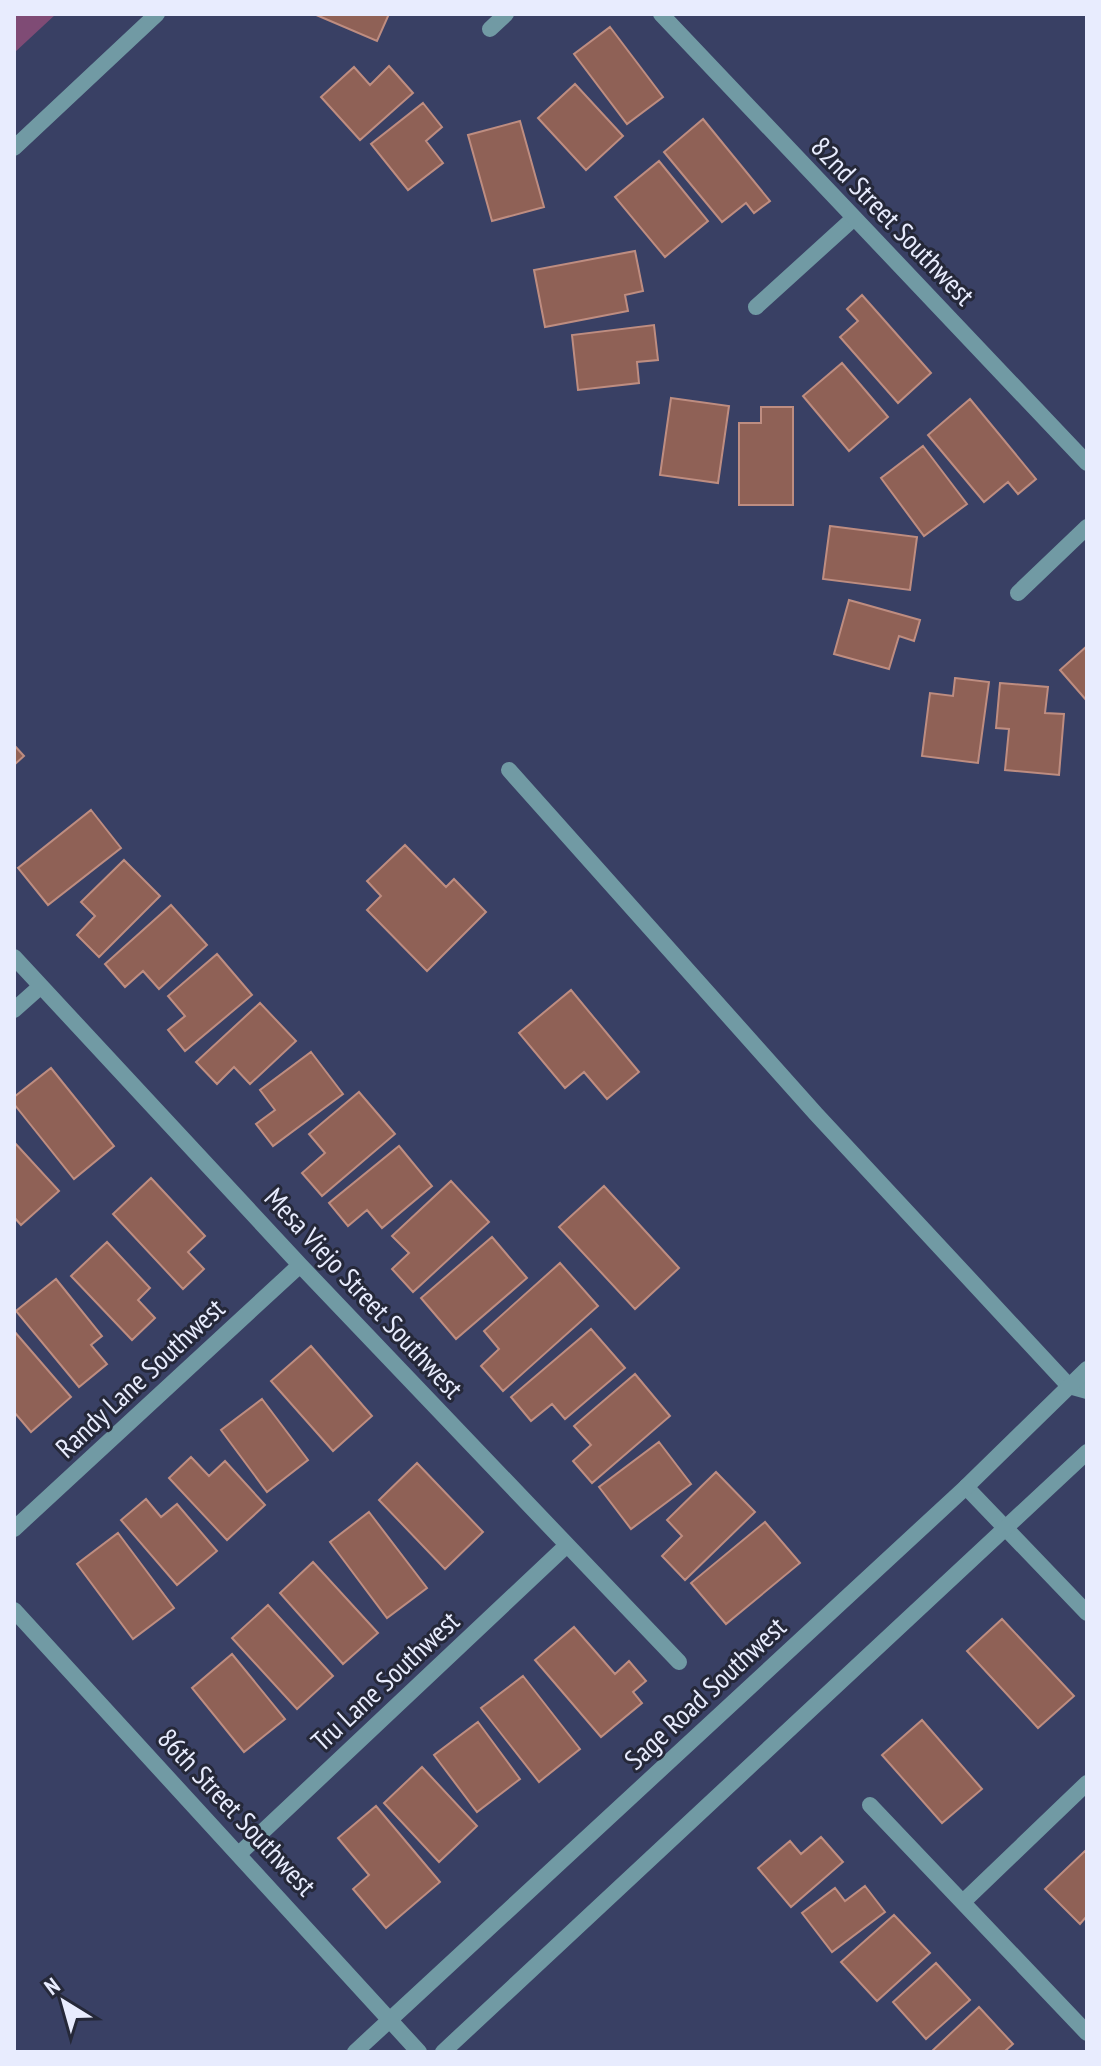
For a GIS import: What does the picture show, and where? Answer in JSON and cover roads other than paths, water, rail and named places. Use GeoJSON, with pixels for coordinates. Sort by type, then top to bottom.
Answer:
{"type":"FeatureCollection","features":[{"type":"Feature","properties":{"kind":"street"},"geometry":{"type":"LineString","coordinates":[[14,148],[157,14]]}},
{"type":"Feature","properties":{"kind":"street"},"geometry":{"type":"LineString","coordinates":[[490,29],[506,14]]}},
{"type":"Feature","properties":{"kind":"street","name":"82nd Street Southwest"},"geometry":{"type":"LineString","coordinates":[[661,14],[1087,463]]}},
{"type":"Feature","properties":{"kind":"street"},"geometry":{"type":"LineString","coordinates":[[756,307],[854,218]]}},
{"type":"Feature","properties":{"kind":"street"},"geometry":{"type":"LineString","coordinates":[[1018,593],[1087,527]]}},
{"type":"Feature","properties":{"kind":"street"},"geometry":{"type":"LineString","coordinates":[[509,770],[816,1114],[1069,1386],[1087,1391]]}},
{"type":"Feature","properties":{"kind":"street","name":"Mesa Viejo Street Southwest"},"geometry":{"type":"LineString","coordinates":[[14,957],[300,1265],[679,1662]]}},
{"type":"Feature","properties":{"kind":"street"},"geometry":{"type":"LineString","coordinates":[[14,1010],[41,986]]}},
{"type":"Feature","properties":{"kind":"street","name":"Randy Lane Southwest"},"geometry":{"type":"LineString","coordinates":[[14,1529],[300,1265]]}},
{"type":"Feature","properties":{"kind":"street","name":"Sage Road Southwest"},"geometry":{"type":"LineString","coordinates":[[355,2052],[966,1487],[1087,1369]]}},
{"type":"Feature","properties":{"kind":"street"},"geometry":{"type":"LineString","coordinates":[[443,2052],[1087,1452]]}},
{"type":"Feature","properties":{"kind":"street"},"geometry":{"type":"LineString","coordinates":[[966,1487],[1087,1613]]}},
{"type":"Feature","properties":{"kind":"street","name":"Tru Lane Southwest"},"geometry":{"type":"LineString","coordinates":[[240,1853],[566,1546]]}},
{"type":"Feature","properties":{"kind":"street","name":"86th Street Southwest"},"geometry":{"type":"LineString","coordinates":[[14,1610],[240,1853],[419,2052]]}},
{"type":"Feature","properties":{"kind":"street"},"geometry":{"type":"LineString","coordinates":[[963,1902],[1087,1783]]}},
{"type":"Feature","properties":{"kind":"street"},"geometry":{"type":"LineString","coordinates":[[870,1805],[1087,2033]]}}]}
